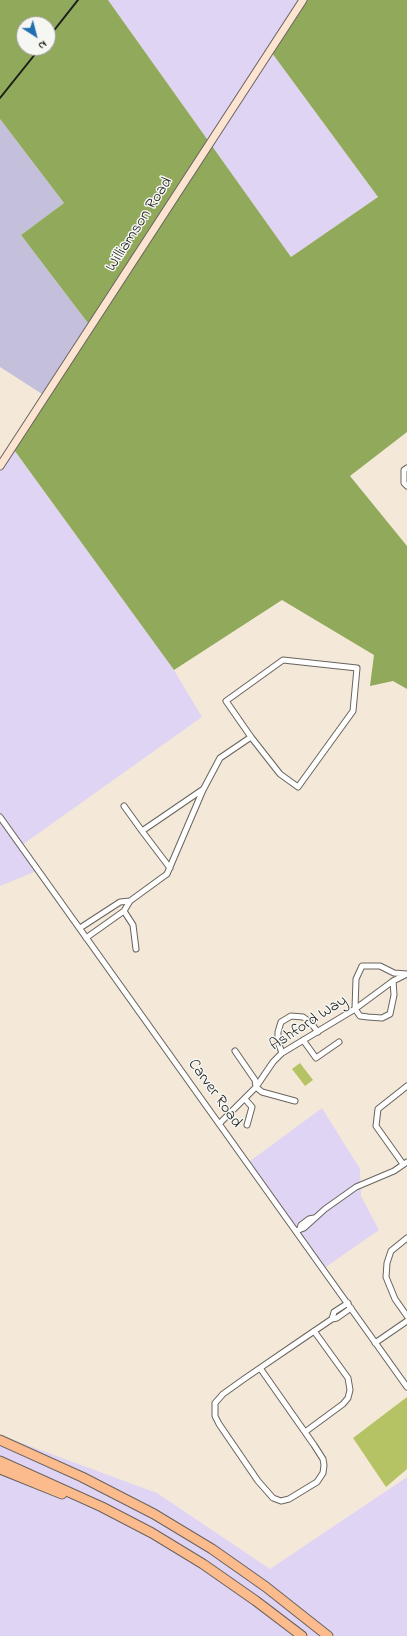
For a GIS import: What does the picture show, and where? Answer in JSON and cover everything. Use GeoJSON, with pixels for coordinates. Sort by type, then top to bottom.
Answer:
{"type":"FeatureCollection","features":[{"type":"Feature","properties":{"kind":"highway"},"geometry":{"type":"LineString","coordinates":[[0,1436],[19,1448]]}},
{"type":"Feature","properties":{"kind":"highway"},"geometry":{"type":"LineString","coordinates":[[0,1440],[128,1500],[199,1541],[266,1587],[328,1636]]}},
{"type":"Feature","properties":{"kind":"highway"},"geometry":{"type":"LineString","coordinates":[[0,1461],[102,1507],[152,1533],[203,1564],[256,1601],[302,1636]]}},
{"type":"Feature","properties":{"kind":"highway"},"geometry":{"type":"LineString","coordinates":[[0,1469],[45,1489],[102,1507]]}},
{"type":"Feature","properties":{"kind":"main road","name":"Williamson Road"},"geometry":{"type":"LineString","coordinates":[[0,466],[303,0]]}},
{"type":"Feature","properties":{"kind":"street"},"geometry":{"type":"LineString","coordinates":[[407,468],[404,470],[404,483],[407,486]]}},
{"type":"Feature","properties":{"kind":"street"},"geometry":{"type":"LineString","coordinates":[[283,660],[357,668],[353,711],[298,787],[280,774],[251,737],[226,701],[283,660]]}},
{"type":"Feature","properties":{"kind":"street"},"geometry":{"type":"LineString","coordinates":[[86,938],[124,911],[130,901],[167,874],[203,790],[220,758],[251,737]]}},
{"type":"Feature","properties":{"kind":"street"},"geometry":{"type":"LineString","coordinates":[[142,831],[203,790]]}},
{"type":"Feature","properties":{"kind":"street"},"geometry":{"type":"LineString","coordinates":[[124,806],[170,868]]}},
{"type":"Feature","properties":{"kind":"street","name":"Carver Road"},"geometry":{"type":"LineString","coordinates":[[0,817],[219,1124],[298,1230],[349,1306],[407,1387]]}},
{"type":"Feature","properties":{"kind":"street"},"geometry":{"type":"LineString","coordinates":[[80,928],[120,902],[130,901]]}},
{"type":"Feature","properties":{"kind":"street"},"geometry":{"type":"LineString","coordinates":[[124,911],[133,924],[136,949]]}},
{"type":"Feature","properties":{"kind":"street"},"geometry":{"type":"LineString","coordinates":[[393,982],[394,995],[390,1014],[382,1018],[360,1016],[355,1010],[356,979],[362,966],[380,966],[394,973],[407,974]]}},
{"type":"Feature","properties":{"kind":"street","name":"Ashford Way"},"geometry":{"type":"LineString","coordinates":[[219,1124],[256,1087],[273,1062],[282,1053],[355,1010],[393,982],[407,974]]}},
{"type":"Feature","properties":{"kind":"street"},"geometry":{"type":"LineString","coordinates":[[282,1053],[278,1042],[278,1032],[281,1022],[291,1016],[303,1017],[310,1022],[318,1032]]}},
{"type":"Feature","properties":{"kind":"street"},"geometry":{"type":"LineString","coordinates":[[303,1040],[316,1058],[339,1042]]}},
{"type":"Feature","properties":{"kind":"street"},"geometry":{"type":"LineString","coordinates":[[235,1051],[255,1080],[256,1087],[262,1092],[295,1101]]}},
{"type":"Feature","properties":{"kind":"street"},"geometry":{"type":"LineString","coordinates":[[298,1230],[311,1223],[314,1218],[356,1187],[394,1171],[405,1163],[376,1126],[378,1109],[407,1086]]}},
{"type":"Feature","properties":{"kind":"street"},"geometry":{"type":"LineString","coordinates":[[245,1099],[252,1107],[247,1125]]}},
{"type":"Feature","properties":{"kind":"street"},"geometry":{"type":"LineString","coordinates":[[407,1238],[391,1251],[387,1263],[386,1277],[395,1299],[407,1316]]}},
{"type":"Feature","properties":{"kind":"street"},"geometry":{"type":"LineString","coordinates":[[260,1368],[323,1459],[324,1465],[317,1482],[289,1499],[281,1501],[273,1498],[258,1481],[219,1424],[214,1410],[215,1403],[223,1394],[260,1368],[332,1319],[334,1312],[349,1306]]}},
{"type":"Feature","properties":{"kind":"street"},"geometry":{"type":"LineString","coordinates":[[375,1342],[407,1321]]}},
{"type":"Feature","properties":{"kind":"street"},"geometry":{"type":"LineString","coordinates":[[305,1432],[343,1404],[348,1398],[350,1390],[348,1378],[314,1331]]}},
{"type":"Feature","properties":{"kind":"shaded area"},"geometry":{"type":"Polygon","coordinates":[[[108,0],[302,0],[272,53],[378,197],[291,257],[108,0]]]}},
{"type":"Feature","properties":{"kind":"shaded area"},"geometry":{"type":"Polygon","coordinates":[[[0,119],[64,203],[21,235],[91,327],[42,394],[0,367],[0,119]]]}},
{"type":"Feature","properties":{"kind":"shaded area"},"geometry":{"type":"Polygon","coordinates":[[[12,447],[174,670],[202,717],[22,845],[39,870],[0,886],[0,465],[12,447]]]}},
{"type":"Feature","properties":{"kind":"shaded area"},"geometry":{"type":"Polygon","coordinates":[[[322,1108],[360,1169],[361,1196],[379,1230],[320,1271],[246,1164],[322,1108]]]}},
{"type":"Feature","properties":{"kind":"shaded area"},"geometry":{"type":"Polygon","coordinates":[[[0,1435],[157,1493],[270,1569],[407,1477],[407,1636],[0,1636],[0,1435]]]}},
{"type":"Feature","properties":{"kind":"green space"},"geometry":{"type":"Polygon","coordinates":[[[0,0],[108,0],[291,257],[378,197],[272,53],[302,0],[407,0],[407,432],[350,476],[407,546],[407,689],[393,681],[370,686],[374,655],[282,600],[174,670],[12,447],[42,394],[91,327],[21,235],[64,203],[0,119],[0,0]]]}},
{"type":"Feature","properties":{"kind":"green space"},"geometry":{"type":"Polygon","coordinates":[[[300,1063],[313,1080],[305,1086],[292,1069],[300,1063]]]}},
{"type":"Feature","properties":{"kind":"green space"},"geometry":{"type":"Polygon","coordinates":[[[407,1397],[407,1469],[386,1487],[353,1438],[407,1397]]]}},
{"type":"Feature","properties":{"kind":"railway"},"geometry":{"type":"LineString","coordinates":[[56,28],[78,0]]}},
{"type":"Feature","properties":{"kind":"railway"},"geometry":{"type":"LineString","coordinates":[[0,98],[34,56]]}}]}
